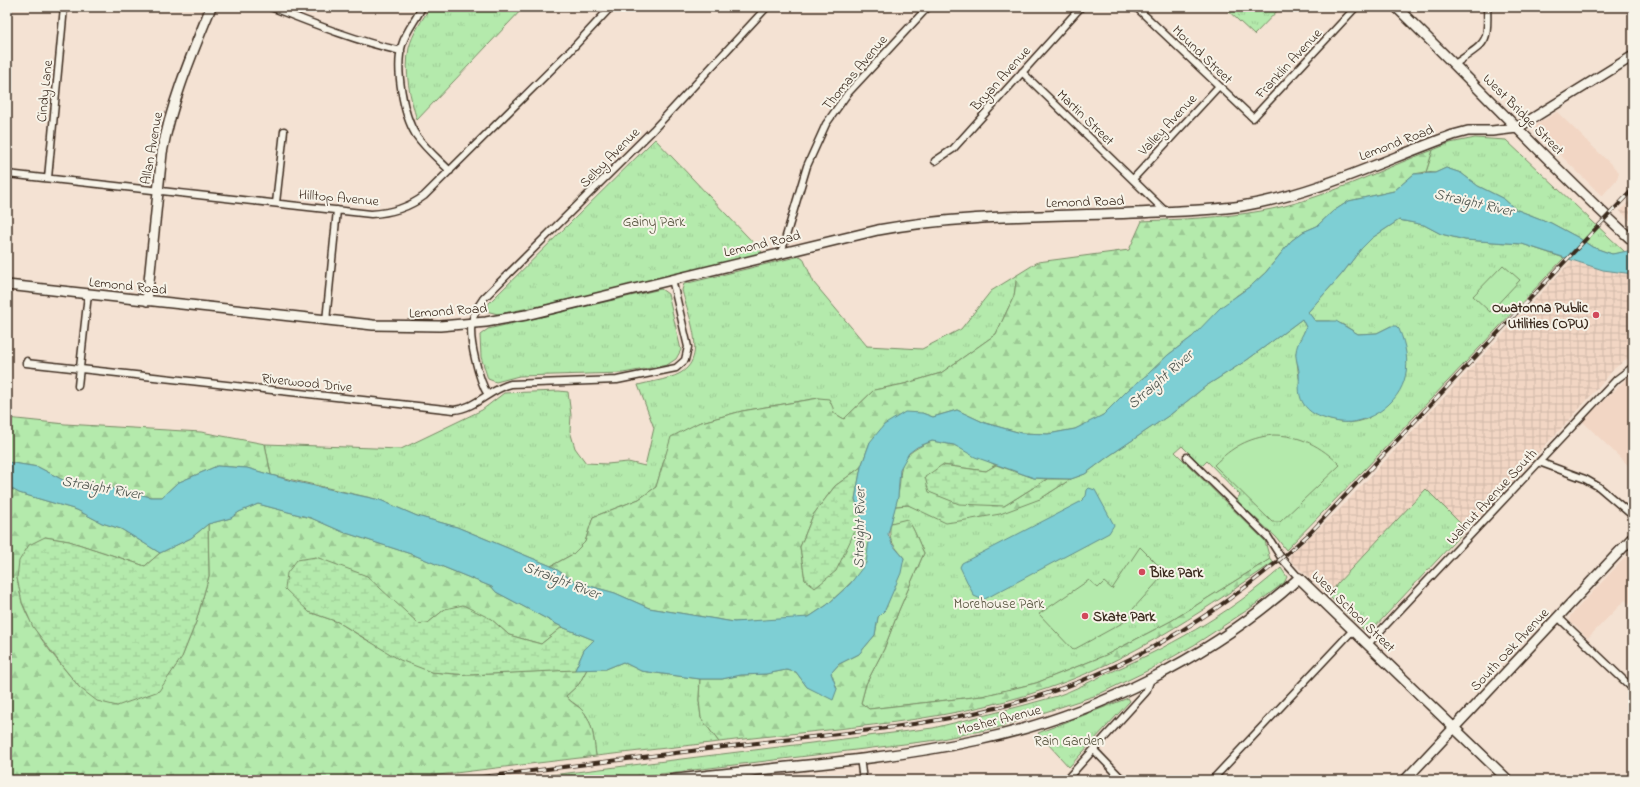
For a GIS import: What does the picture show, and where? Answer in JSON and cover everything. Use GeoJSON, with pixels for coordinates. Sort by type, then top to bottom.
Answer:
{"type":"FeatureCollection","features":[{"type":"Feature","properties":{"kind":"street","name":"Cindy Lane"},"geometry":{"type":"LineString","coordinates":[[48,178],[64,7]]}},
{"type":"Feature","properties":{"kind":"street","name":"Allan Avenue"},"geometry":{"type":"LineString","coordinates":[[147,301],[162,153],[169,118],[211,7]]}},
{"type":"Feature","properties":{"kind":"street"},"geometry":{"type":"LineString","coordinates":[[271,7],[345,36],[369,44],[401,51]]}},
{"type":"Feature","properties":{"kind":"street"},"geometry":{"type":"LineString","coordinates":[[422,7],[407,32],[401,51],[400,76],[410,123],[423,144],[450,171]]}},
{"type":"Feature","properties":{"kind":"street","name":"Hilltop Avenue"},"geometry":{"type":"LineString","coordinates":[[7,174],[371,214],[396,211],[420,199],[450,171],[570,51],[610,7]]}},
{"type":"Feature","properties":{"kind":"street","name":"Selby Avenue"},"geometry":{"type":"LineString","coordinates":[[471,324],[475,312],[483,299],[653,130],[767,7]]}},
{"type":"Feature","properties":{"kind":"street","name":"Thomas Avenue"},"geometry":{"type":"LineString","coordinates":[[782,253],[807,166],[826,124],[848,93],[928,7]]}},
{"type":"Feature","properties":{"kind":"street","name":"Bryan Avenue"},"geometry":{"type":"LineString","coordinates":[[935,161],[953,149],[1081,7]]}},
{"type":"Feature","properties":{"kind":"street","name":"Mound Street"},"geometry":{"type":"LineString","coordinates":[[1136,7],[1253,118]]}},
{"type":"Feature","properties":{"kind":"street","name":"Franklin Avenue"},"geometry":{"type":"LineString","coordinates":[[1253,118],[1356,7]]}},
{"type":"Feature","properties":{"kind":"street","name":"West Bridge Street"},"geometry":{"type":"LineString","coordinates":[[1396,7],[1633,241]]}},
{"type":"Feature","properties":{"kind":"street"},"geometry":{"type":"LineString","coordinates":[[1455,64],[1484,41],[1488,30],[1487,7]]}},
{"type":"Feature","properties":{"kind":"street"},"geometry":{"type":"LineString","coordinates":[[1517,128],[1633,56]]}},
{"type":"Feature","properties":{"kind":"street","name":"Martin Street"},"geometry":{"type":"LineString","coordinates":[[1022,72],[1166,212]]}},
{"type":"Feature","properties":{"kind":"street","name":"Valley Avenue"},"geometry":{"type":"LineString","coordinates":[[1133,179],[1219,86]]}},
{"type":"Feature","properties":{"kind":"street","name":"Lemond Road"},"geometry":{"type":"LineString","coordinates":[[7,286],[326,320],[407,327],[471,324],[526,315],[878,230],[947,220],[1214,209],[1283,197],[1317,187],[1453,135],[1468,131],[1492,131],[1517,128]]}},
{"type":"Feature","properties":{"kind":"street"},"geometry":{"type":"LineString","coordinates":[[276,203],[284,131]]}},
{"type":"Feature","properties":{"kind":"street"},"geometry":{"type":"LineString","coordinates":[[326,320],[337,210]]}},
{"type":"Feature","properties":{"kind":"street","name":"Riverwood Drive"},"geometry":{"type":"LineString","coordinates":[[27,361],[26,363],[120,374],[454,410],[471,406],[503,386],[511,384],[617,380],[676,368],[684,360],[688,346],[672,279]]}},
{"type":"Feature","properties":{"kind":"street"},"geometry":{"type":"LineString","coordinates":[[78,386],[88,294]]}},
{"type":"Feature","properties":{"kind":"street"},"geometry":{"type":"LineString","coordinates":[[471,324],[476,367],[488,395]]}},
{"type":"Feature","properties":{"kind":"street","name":"Walnut Avenue South"},"geometry":{"type":"LineString","coordinates":[[1368,644],[1617,379],[1633,366]]}},
{"type":"Feature","properties":{"kind":"street","name":"West School Street"},"geometry":{"type":"LineString","coordinates":[[1187,457],[1268,537],[1282,559],[1299,578],[1508,780]]}},
{"type":"Feature","properties":{"kind":"street"},"geometry":{"type":"LineString","coordinates":[[1539,462],[1585,479],[1599,487],[1633,516]]}},
{"type":"Feature","properties":{"kind":"street","name":"South Oak Avenue"},"geometry":{"type":"LineString","coordinates":[[1405,780],[1633,537]]}},
{"type":"Feature","properties":{"kind":"street","name":"Mosher Avenue"},"geometry":{"type":"LineString","coordinates":[[668,780],[860,758],[948,746],[1013,732],[1062,717],[1151,679],[1240,624],[1281,594],[1299,578]]}},
{"type":"Feature","properties":{"kind":"street"},"geometry":{"type":"LineString","coordinates":[[1558,617],[1633,688]]}},
{"type":"Feature","properties":{"kind":"street"},"geometry":{"type":"LineString","coordinates":[[1212,780],[1353,630]]}},
{"type":"Feature","properties":{"kind":"street"},"geometry":{"type":"LineString","coordinates":[[1066,780],[1146,692],[1151,679]]}},
{"type":"Feature","properties":{"kind":"street"},"geometry":{"type":"LineString","coordinates":[[1094,750],[1123,780]]}},
{"type":"Feature","properties":{"kind":"street"},"geometry":{"type":"LineString","coordinates":[[860,758],[863,780]]}},
{"type":"Feature","properties":{"kind":"shaded area"},"geometry":{"type":"Polygon","coordinates":[[[1557,112],[1619,172],[1617,179],[1602,196],[1536,131],[1536,125],[1557,112]]]}},
{"type":"Feature","properties":{"kind":"shaded area"},"geometry":{"type":"Polygon","coordinates":[[[1633,197],[1633,220],[1631,221],[1620,211],[1633,197]]]}},
{"type":"Feature","properties":{"kind":"shaded area"},"geometry":{"type":"Polygon","coordinates":[[[1572,260],[1603,270],[1633,274],[1633,355],[1615,368],[1574,415],[1466,529],[1426,490],[1337,584],[1329,596],[1291,561],[1289,556],[1339,510],[1572,260]]]}},
{"type":"Feature","properties":{"kind":"shaded area"},"geometry":{"type":"Polygon","coordinates":[[[1633,373],[1633,470],[1582,421],[1633,373]]]}},
{"type":"Feature","properties":{"kind":"shaded area"},"geometry":{"type":"Polygon","coordinates":[[[1633,549],[1633,607],[1625,600],[1588,638],[1570,621],[1570,616],[1633,549]]]}},
{"type":"Feature","properties":{"kind":"green space"},"geometry":{"type":"Polygon","coordinates":[[[430,7],[524,7],[417,120],[407,75],[409,48],[418,27],[430,7]]]}},
{"type":"Feature","properties":{"kind":"green space"},"geometry":{"type":"Polygon","coordinates":[[[1224,7],[1281,7],[1254,35],[1224,7]]]}},
{"type":"Feature","properties":{"kind":"green space"},"geometry":{"type":"Polygon","coordinates":[[[1475,138],[1506,140],[1625,252],[1612,254],[1592,247],[1551,223],[1515,209],[1504,199],[1478,186],[1461,173],[1446,168],[1435,173],[1426,172],[1433,150],[1450,143],[1475,138]]]}},
{"type":"Feature","properties":{"kind":"green space","name":"Gainy Park"},"geometry":{"type":"Polygon","coordinates":[[[655,139],[763,253],[556,303],[498,314],[486,311],[489,303],[655,139]]]}},
{"type":"Feature","properties":{"kind":"green space"},"geometry":{"type":"Polygon","coordinates":[[[1433,150],[1426,172],[1414,174],[1394,191],[1349,201],[1332,212],[1317,226],[1303,232],[1291,241],[1266,272],[1252,285],[1236,296],[1192,337],[1168,355],[1128,390],[1103,415],[1091,422],[1075,429],[1048,434],[1021,433],[985,423],[957,410],[933,417],[922,413],[870,442],[861,467],[835,486],[813,515],[800,547],[805,580],[854,533],[866,526],[869,540],[866,563],[862,572],[827,605],[809,617],[802,619],[734,622],[649,608],[615,593],[576,582],[551,566],[573,554],[585,542],[593,517],[639,499],[656,487],[671,437],[698,423],[742,411],[819,398],[829,399],[834,413],[844,419],[874,390],[904,384],[941,373],[996,334],[1014,296],[1017,275],[1038,262],[1129,250],[1142,221],[1231,215],[1283,206],[1327,193],[1433,150]]]}},
{"type":"Feature","properties":{"kind":"green space","name":"Morehouse Park"},"geometry":{"type":"Polygon","coordinates":[[[1399,220],[1424,225],[1441,234],[1465,240],[1522,244],[1564,258],[1365,469],[1286,550],[1276,537],[1236,500],[1240,495],[1207,461],[1202,466],[1182,446],[1175,452],[1265,541],[1270,559],[1171,621],[1106,655],[1036,683],[982,696],[869,709],[861,703],[866,684],[884,649],[924,553],[907,520],[891,523],[895,506],[908,505],[920,509],[1040,499],[1071,479],[1085,474],[1171,414],[1206,386],[1247,360],[1302,319],[1306,327],[1296,353],[1299,378],[1324,418],[1336,421],[1357,422],[1369,418],[1391,326],[1377,333],[1358,334],[1342,324],[1330,321],[1315,321],[1308,312],[1342,274],[1361,249],[1372,238],[1399,220]]]}},
{"type":"Feature","properties":{"kind":"green space"},"geometry":{"type":"Polygon","coordinates":[[[800,256],[803,258],[814,283],[867,346],[922,349],[961,329],[991,291],[1017,275],[1014,296],[996,334],[941,373],[904,384],[874,390],[844,419],[834,413],[819,398],[742,411],[698,423],[665,457],[656,487],[639,499],[593,517],[585,542],[573,554],[551,566],[457,527],[417,516],[380,500],[271,475],[265,444],[401,449],[482,410],[504,393],[559,391],[568,392],[571,415],[570,431],[575,448],[586,463],[607,464],[628,462],[645,466],[654,428],[638,385],[671,377],[684,371],[691,362],[694,352],[692,327],[682,290],[684,284],[800,256]]]}},
{"type":"Feature","properties":{"kind":"green space"},"geometry":{"type":"Polygon","coordinates":[[[1503,265],[1520,280],[1490,312],[1473,296],[1503,265]]]}},
{"type":"Feature","properties":{"kind":"green space"},"geometry":{"type":"Polygon","coordinates":[[[661,289],[668,294],[681,350],[676,359],[667,365],[623,373],[519,376],[496,382],[488,379],[481,357],[480,335],[488,329],[661,289]]]}},
{"type":"Feature","properties":{"kind":"green space"},"geometry":{"type":"Polygon","coordinates":[[[7,418],[65,424],[201,432],[265,444],[271,475],[247,468],[217,466],[177,483],[162,497],[150,497],[122,489],[78,486],[38,467],[7,462],[7,418]]]}},
{"type":"Feature","properties":{"kind":"green space"},"geometry":{"type":"Polygon","coordinates":[[[1273,435],[1292,437],[1310,443],[1325,452],[1340,465],[1280,522],[1272,522],[1214,465],[1227,453],[1241,444],[1256,438],[1273,435]]]}},
{"type":"Feature","properties":{"kind":"green space"},"geometry":{"type":"Polygon","coordinates":[[[932,441],[954,445],[996,465],[986,471],[942,465],[1004,506],[1047,479],[1071,479],[1040,499],[1000,514],[946,523],[908,505],[895,506],[904,460],[918,447],[932,441]]]}},
{"type":"Feature","properties":{"kind":"green space"},"geometry":{"type":"Polygon","coordinates":[[[942,465],[986,471],[996,465],[1034,478],[1047,479],[1004,506],[959,504],[929,492],[925,477],[942,465]]]}},
{"type":"Feature","properties":{"kind":"green space"},"geometry":{"type":"Polygon","coordinates":[[[861,467],[855,499],[866,526],[854,533],[836,571],[815,588],[805,580],[800,547],[813,515],[835,486],[861,467]]]}},
{"type":"Feature","properties":{"kind":"green space"},"geometry":{"type":"Polygon","coordinates":[[[7,486],[19,493],[77,510],[102,523],[121,529],[160,553],[145,566],[69,541],[45,537],[17,578],[22,603],[33,626],[48,648],[80,688],[182,657],[196,622],[209,576],[208,524],[231,518],[239,512],[258,504],[311,518],[343,532],[414,555],[492,587],[496,592],[562,627],[541,644],[509,635],[491,619],[445,609],[428,623],[419,624],[404,611],[309,612],[338,622],[365,639],[431,672],[469,675],[587,669],[579,684],[566,696],[580,708],[588,718],[592,730],[596,756],[397,780],[7,780],[7,719],[9,705],[7,673],[10,644],[7,615],[7,486]]]}},
{"type":"Feature","properties":{"kind":"green space"},"geometry":{"type":"Polygon","coordinates":[[[1426,489],[1466,529],[1372,630],[1364,630],[1329,596],[1337,584],[1426,489]]]}},
{"type":"Feature","properties":{"kind":"green space"},"geometry":{"type":"Polygon","coordinates":[[[907,519],[924,553],[884,649],[866,684],[861,703],[869,709],[982,696],[1036,683],[1106,655],[1171,621],[1270,559],[1274,562],[1175,628],[1123,656],[1068,681],[1026,695],[983,707],[896,722],[719,742],[701,718],[699,700],[700,679],[722,679],[741,675],[766,674],[786,670],[796,672],[807,687],[837,689],[831,673],[839,664],[859,654],[875,635],[878,617],[885,610],[904,558],[892,542],[890,534],[891,523],[907,519]]]}},
{"type":"Feature","properties":{"kind":"green space"},"geometry":{"type":"Polygon","coordinates":[[[208,524],[209,576],[196,622],[182,657],[159,691],[117,706],[97,701],[80,688],[63,667],[33,627],[22,602],[17,578],[19,561],[29,545],[45,537],[69,541],[145,566],[160,553],[191,538],[208,524]]]}},
{"type":"Feature","properties":{"kind":"green space","name":"Skate Park"},"geometry":{"type":"Polygon","coordinates":[[[1140,547],[1158,565],[1160,579],[1133,609],[1126,621],[1073,650],[1039,614],[1089,580],[1098,588],[1104,582],[1112,589],[1140,547]]]}},
{"type":"Feature","properties":{"kind":"green space"},"geometry":{"type":"Polygon","coordinates":[[[316,557],[367,576],[419,624],[428,623],[445,609],[463,605],[491,619],[509,635],[541,644],[562,627],[594,640],[584,650],[575,670],[469,675],[431,672],[400,660],[338,622],[309,612],[285,589],[287,573],[297,560],[316,557]]]}},
{"type":"Feature","properties":{"kind":"green space"},"geometry":{"type":"Polygon","coordinates":[[[1281,568],[1287,577],[1284,583],[1249,609],[1194,645],[1151,669],[1097,695],[1000,727],[937,740],[612,780],[511,780],[933,728],[1057,696],[1149,654],[1196,630],[1240,601],[1281,568]]]}},
{"type":"Feature","properties":{"kind":"green space"},"geometry":{"type":"Polygon","coordinates":[[[623,662],[641,671],[700,679],[699,700],[701,718],[719,742],[596,756],[592,730],[588,718],[580,708],[566,696],[579,684],[587,669],[606,669],[623,662]]]}},
{"type":"Feature","properties":{"kind":"green space","name":"Rain Garden"},"geometry":{"type":"Polygon","coordinates":[[[1128,698],[1130,701],[1069,767],[1038,733],[1128,698]]]}},
{"type":"Feature","properties":{"kind":"water","name":"Straight River"},"geometry":{"type":"Polygon","coordinates":[[[1446,168],[1461,173],[1478,186],[1504,199],[1515,209],[1551,223],[1592,247],[1612,254],[1633,250],[1633,274],[1603,270],[1522,244],[1465,240],[1441,234],[1424,225],[1399,220],[1372,238],[1361,249],[1342,274],[1308,312],[1315,321],[1336,321],[1358,334],[1377,333],[1391,326],[1396,326],[1399,329],[1406,353],[1406,375],[1397,395],[1389,404],[1373,415],[1355,422],[1337,422],[1318,416],[1305,406],[1300,396],[1299,370],[1296,355],[1298,345],[1306,327],[1302,319],[1247,360],[1206,386],[1171,414],[1085,474],[1071,479],[1034,478],[975,457],[954,445],[932,441],[917,447],[909,453],[900,469],[898,497],[888,534],[892,544],[904,558],[901,573],[885,610],[878,617],[875,635],[859,654],[839,664],[831,673],[837,689],[833,700],[807,687],[796,672],[786,670],[766,674],[741,675],[722,679],[700,679],[641,671],[623,662],[606,669],[575,670],[584,650],[594,640],[562,627],[496,592],[492,587],[414,555],[343,532],[311,518],[258,504],[239,512],[231,518],[208,524],[191,538],[160,553],[121,529],[102,523],[77,510],[19,493],[7,486],[7,462],[38,467],[78,486],[122,489],[150,497],[162,497],[177,483],[217,466],[247,468],[292,481],[380,500],[417,516],[457,527],[551,566],[576,582],[615,593],[649,608],[734,622],[809,617],[827,605],[850,584],[866,563],[869,540],[855,499],[861,467],[870,442],[884,425],[905,412],[922,413],[933,417],[957,410],[985,423],[1021,433],[1048,434],[1075,429],[1103,415],[1128,390],[1168,355],[1192,337],[1221,307],[1252,285],[1266,272],[1291,241],[1303,232],[1317,226],[1332,212],[1349,201],[1394,191],[1414,174],[1435,173],[1446,168]]]}},
{"type":"Feature","properties":{"kind":"water"},"geometry":{"type":"Polygon","coordinates":[[[1089,488],[1095,490],[1114,525],[1109,533],[983,600],[974,596],[960,567],[962,563],[1080,502],[1086,496],[1089,488]]]}},
{"type":"Feature","properties":{"kind":"railway"},"geometry":{"type":"LineString","coordinates":[[458,780],[848,733],[940,720],[1000,707],[1044,695],[1086,679],[1126,661],[1166,640],[1241,591],[1310,533],[1633,189]]}},
{"type":"Feature","properties":{"kind":"place","name":"Owatonna Public Utilities (OPU)"},"geometry":{"type":"Point","coordinates":[1596,315]}},
{"type":"Feature","properties":{"kind":"place","name":"Bike Park"},"geometry":{"type":"Point","coordinates":[1142,572]}},
{"type":"Feature","properties":{"kind":"place","name":"Skate Park"},"geometry":{"type":"Point","coordinates":[1085,616]}}]}
